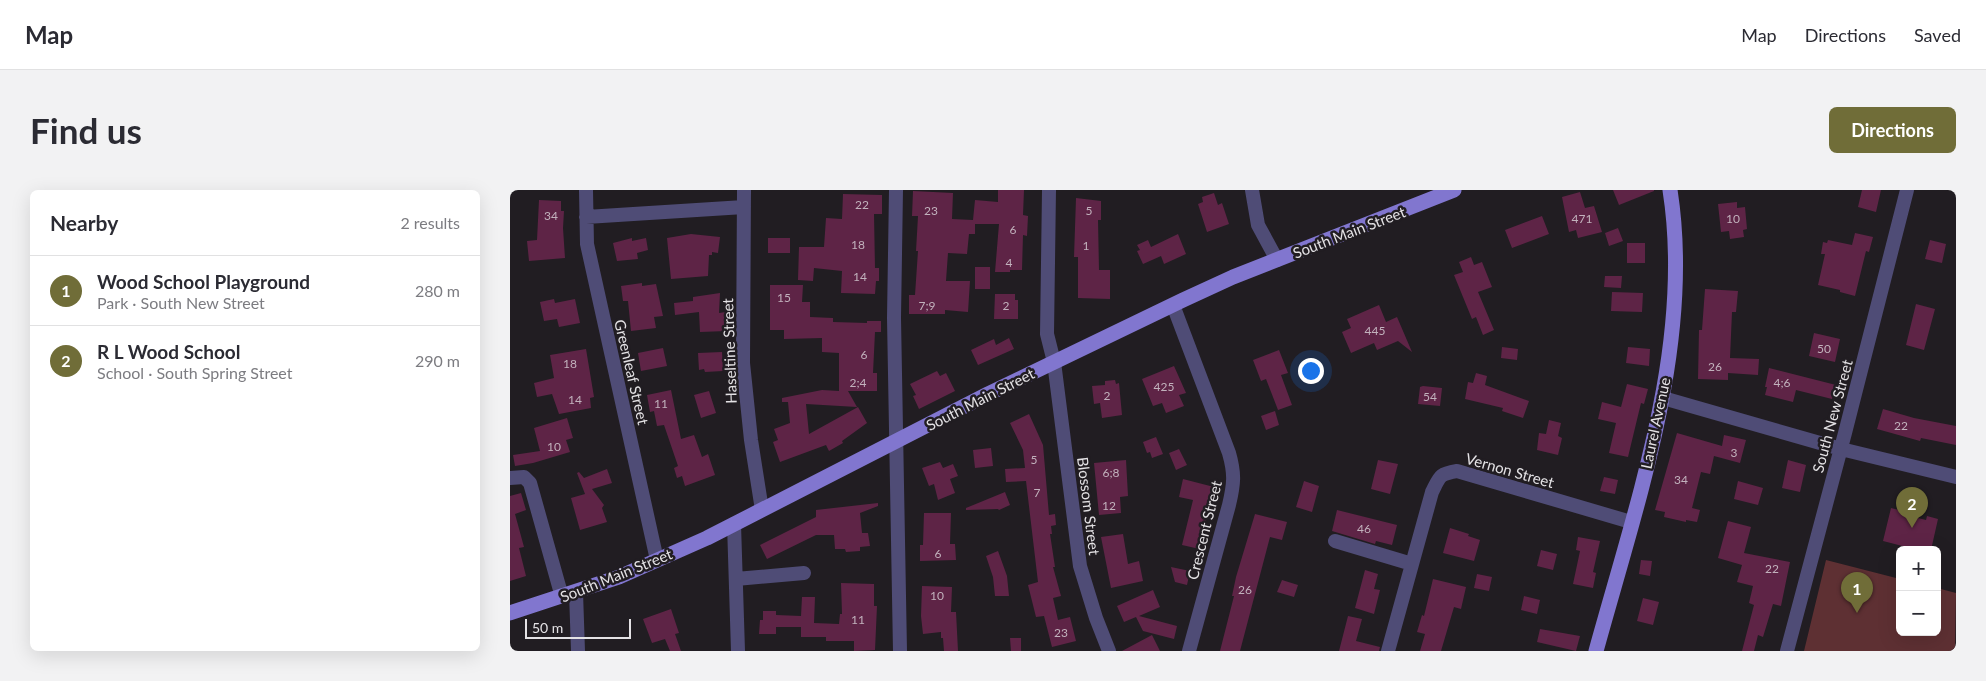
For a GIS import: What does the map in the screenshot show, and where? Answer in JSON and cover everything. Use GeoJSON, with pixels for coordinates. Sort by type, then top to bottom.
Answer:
{"type":"FeatureCollection","features":[{"type":"Feature","properties":{"kind":"main road","name":"South Main Street"},"geometry":{"type":"LineString","coordinates":[[510,613],[619,577],[657,560],[734,524],[1054,362],[1233,277],[1454,190]]}},
{"type":"Feature","properties":{"kind":"main road","name":"Laurel Avenue"},"geometry":{"type":"LineString","coordinates":[[1596,651],[1663,398],[1674,310],[1676,257],[1674,214],[1670,190]]}},
{"type":"Feature","properties":{"kind":"street","name":"Greenleaf Street"},"geometry":{"type":"LineString","coordinates":[[586,190],[587,244],[594,282],[657,560]]}},
{"type":"Feature","properties":{"kind":"street","name":"Haseltine Street"},"geometry":{"type":"LineString","coordinates":[[744,190],[743,363],[751,440],[762,510]]}},
{"type":"Feature","properties":{"kind":"street"},"geometry":{"type":"LineString","coordinates":[[896,190],[894,318],[900,651]]}},
{"type":"Feature","properties":{"kind":"street","name":"Blossom Street"},"geometry":{"type":"LineString","coordinates":[[1049,190],[1048,334],[1054,362],[1080,566],[1096,618],[1109,651]]}},
{"type":"Feature","properties":{"kind":"street"},"geometry":{"type":"LineString","coordinates":[[1252,190],[1258,225],[1276,260]]}},
{"type":"Feature","properties":{"kind":"street","name":"South New Street"},"geometry":{"type":"LineString","coordinates":[[1787,651],[1907,190]]}},
{"type":"Feature","properties":{"kind":"street"},"geometry":{"type":"LineString","coordinates":[[586,217],[744,207]]}},
{"type":"Feature","properties":{"kind":"street","name":"Crescent Street"},"geometry":{"type":"LineString","coordinates":[[1173,305],[1229,453],[1234,472],[1234,485],[1229,505],[1189,651]]}},
{"type":"Feature","properties":{"kind":"street"},"geometry":{"type":"LineString","coordinates":[[1663,398],[1841,449],[1956,477]]}},
{"type":"Feature","properties":{"kind":"street","name":"Vernon Street"},"geometry":{"type":"LineString","coordinates":[[1388,651],[1432,492],[1440,476],[1444,473],[1458,471],[1631,522]]}},
{"type":"Feature","properties":{"kind":"street"},"geometry":{"type":"LineString","coordinates":[[510,478],[524,477],[530,483],[569,594],[578,651]]}},
{"type":"Feature","properties":{"kind":"street"},"geometry":{"type":"LineString","coordinates":[[734,524],[738,651]]}},
{"type":"Feature","properties":{"kind":"street"},"geometry":{"type":"LineString","coordinates":[[1335,541],[1412,564]]}},
{"type":"Feature","properties":{"kind":"street"},"geometry":{"type":"LineString","coordinates":[[736,579],[804,573]]}},
{"type":"Feature","properties":{"kind":"shaded area"},"geometry":{"type":"Polygon","coordinates":[[[1826,560],[1896,578],[1896,636],[1941,636],[1941,589],[1956,593],[1955,651],[1804,651],[1826,560]]]}},
{"type":"Feature","properties":{"kind":"building"},"geometry":{"type":"Polygon","coordinates":[[[998,190],[1024,190],[1023,215],[1028,216],[1027,236],[1023,235],[1022,270],[995,272],[999,224],[975,224],[975,234],[969,234],[967,254],[948,253],[946,281],[970,281],[968,312],[945,310],[945,314],[909,314],[909,295],[915,295],[918,251],[916,251],[918,216],[912,216],[913,191],[953,193],[952,219],[973,220],[975,200],[998,202],[998,190]]]}},
{"type":"Feature","properties":{"kind":"building"},"geometry":{"type":"Polygon","coordinates":[[[1613,190],[1654,190],[1654,191],[1619,205],[1613,190]]]}},
{"type":"Feature","properties":{"kind":"building"},"geometry":{"type":"Polygon","coordinates":[[[1862,190],[1881,190],[1876,212],[1858,207],[1862,190]]]}},
{"type":"Feature","properties":{"kind":"building"},"geometry":{"type":"Polygon","coordinates":[[[1580,192],[1585,208],[1594,206],[1602,232],[1578,238],[1576,230],[1569,232],[1562,197],[1580,192]]]}},
{"type":"Feature","properties":{"kind":"building"},"geometry":{"type":"Polygon","coordinates":[[[1214,193],[1218,205],[1222,203],[1229,224],[1207,232],[1198,204],[1203,202],[1202,197],[1214,193]]]}},
{"type":"Feature","properties":{"kind":"building"},"geometry":{"type":"Polygon","coordinates":[[[843,194],[882,195],[882,214],[874,214],[875,268],[879,268],[879,281],[876,281],[875,294],[841,293],[842,271],[814,268],[813,281],[798,280],[799,247],[824,247],[826,218],[842,219],[843,194]]]}},
{"type":"Feature","properties":{"kind":"building"},"geometry":{"type":"Polygon","coordinates":[[[1076,198],[1101,201],[1101,220],[1098,220],[1099,270],[1110,270],[1110,299],[1078,298],[1078,257],[1074,257],[1076,198]]]}},
{"type":"Feature","properties":{"kind":"building"},"geometry":{"type":"Polygon","coordinates":[[[539,200],[561,201],[561,211],[564,211],[565,258],[529,261],[527,241],[537,240],[539,200]]]}},
{"type":"Feature","properties":{"kind":"building"},"geometry":{"type":"Polygon","coordinates":[[[1737,202],[1737,208],[1745,207],[1747,229],[1743,230],[1744,237],[1730,239],[1729,231],[1721,232],[1718,204],[1737,202]]]}},
{"type":"Feature","properties":{"kind":"building"},"geometry":{"type":"Polygon","coordinates":[[[1542,216],[1549,234],[1512,248],[1505,230],[1542,216]]]}},
{"type":"Feature","properties":{"kind":"building"},"geometry":{"type":"Polygon","coordinates":[[[1618,228],[1623,241],[1609,246],[1605,233],[1618,228]]]}},
{"type":"Feature","properties":{"kind":"building"},"geometry":{"type":"Polygon","coordinates":[[[1855,233],[1873,237],[1869,252],[1866,251],[1855,296],[1818,285],[1825,254],[1821,254],[1823,242],[1827,243],[1828,240],[1852,245],[1855,233]]]}},
{"type":"Feature","properties":{"kind":"building"},"geometry":{"type":"Polygon","coordinates":[[[691,234],[720,237],[718,253],[712,252],[712,255],[709,255],[708,276],[671,279],[667,238],[691,234]]]}},
{"type":"Feature","properties":{"kind":"building"},"geometry":{"type":"Polygon","coordinates":[[[1178,234],[1186,254],[1164,264],[1161,256],[1143,264],[1137,251],[1140,250],[1137,245],[1148,240],[1151,247],[1178,234]]]}},
{"type":"Feature","properties":{"kind":"building"},"geometry":{"type":"Polygon","coordinates":[[[632,238],[632,241],[646,238],[648,250],[637,253],[638,259],[617,261],[613,243],[632,238]]]}},
{"type":"Feature","properties":{"kind":"building"},"geometry":{"type":"Polygon","coordinates":[[[768,238],[790,238],[790,253],[768,253],[768,238]]]}},
{"type":"Feature","properties":{"kind":"building"},"geometry":{"type":"Polygon","coordinates":[[[1930,240],[1946,244],[1942,263],[1925,259],[1930,240]]]}},
{"type":"Feature","properties":{"kind":"building"},"geometry":{"type":"Polygon","coordinates":[[[1627,243],[1645,243],[1645,263],[1627,263],[1627,243]]]}},
{"type":"Feature","properties":{"kind":"building"},"geometry":{"type":"Polygon","coordinates":[[[1471,257],[1474,265],[1482,262],[1492,287],[1478,292],[1494,330],[1483,335],[1476,317],[1472,319],[1454,275],[1463,272],[1459,262],[1471,257]]]}},
{"type":"Feature","properties":{"kind":"building"},"geometry":{"type":"Polygon","coordinates":[[[975,267],[990,267],[990,289],[975,289],[975,267]]]}},
{"type":"Feature","properties":{"kind":"building"},"geometry":{"type":"Polygon","coordinates":[[[1605,276],[1622,276],[1621,288],[1604,287],[1605,276]]]}},
{"type":"Feature","properties":{"kind":"building"},"geometry":{"type":"Polygon","coordinates":[[[642,283],[642,286],[656,284],[663,316],[654,317],[656,328],[631,331],[628,301],[623,301],[621,286],[642,283]]]}},
{"type":"Feature","properties":{"kind":"building"},"geometry":{"type":"Polygon","coordinates":[[[770,285],[803,285],[802,302],[810,302],[810,317],[833,318],[833,322],[867,323],[867,321],[881,321],[881,332],[875,332],[873,373],[877,373],[877,391],[848,391],[857,407],[806,404],[809,434],[858,407],[867,423],[842,441],[843,443],[829,451],[826,445],[780,462],[773,442],[778,440],[774,429],[790,423],[788,402],[782,402],[782,398],[822,390],[839,391],[839,353],[822,352],[822,338],[784,339],[784,330],[770,330],[770,285]]]}},
{"type":"Feature","properties":{"kind":"building"},"geometry":{"type":"Polygon","coordinates":[[[1705,289],[1738,291],[1736,312],[1732,312],[1730,358],[1759,359],[1758,375],[1728,373],[1728,380],[1698,379],[1699,330],[1702,330],[1705,289]]]}},
{"type":"Feature","properties":{"kind":"building"},"geometry":{"type":"Polygon","coordinates":[[[1612,292],[1643,293],[1642,312],[1611,311],[1612,292]]]}},
{"type":"Feature","properties":{"kind":"building"},"geometry":{"type":"Polygon","coordinates":[[[720,293],[719,313],[726,312],[727,331],[700,332],[699,312],[675,315],[674,303],[693,301],[693,297],[720,293]]]}},
{"type":"Feature","properties":{"kind":"building"},"geometry":{"type":"Polygon","coordinates":[[[995,294],[1015,294],[1015,300],[1018,300],[1018,319],[994,319],[995,294]]]}},
{"type":"Feature","properties":{"kind":"building"},"geometry":{"type":"Polygon","coordinates":[[[554,299],[555,303],[575,299],[580,323],[559,327],[557,319],[544,321],[540,302],[554,299]]]}},
{"type":"Feature","properties":{"kind":"building"},"geometry":{"type":"Polygon","coordinates":[[[1916,304],[1935,309],[1924,350],[1906,345],[1916,304]]]}},
{"type":"Feature","properties":{"kind":"building"},"geometry":{"type":"Polygon","coordinates":[[[1379,305],[1386,322],[1397,317],[1412,352],[1398,341],[1377,350],[1374,343],[1351,353],[1342,332],[1351,328],[1347,319],[1379,305]]]}},
{"type":"Feature","properties":{"kind":"building"},"geometry":{"type":"Polygon","coordinates":[[[1814,333],[1840,339],[1835,362],[1809,356],[1814,333]]]}},
{"type":"Feature","properties":{"kind":"building"},"geometry":{"type":"Polygon","coordinates":[[[1009,338],[1014,349],[978,365],[971,350],[994,339],[996,345],[1009,338]]]}},
{"type":"Feature","properties":{"kind":"building"},"geometry":{"type":"Polygon","coordinates":[[[1502,347],[1518,349],[1517,360],[1501,358],[1502,347]]]}},
{"type":"Feature","properties":{"kind":"building"},"geometry":{"type":"Polygon","coordinates":[[[1628,347],[1650,349],[1649,366],[1626,363],[1628,347]]]}},
{"type":"Feature","properties":{"kind":"building"},"geometry":{"type":"Polygon","coordinates":[[[663,348],[667,366],[641,371],[638,353],[663,348]]]}},
{"type":"Feature","properties":{"kind":"building"},"geometry":{"type":"Polygon","coordinates":[[[586,349],[594,397],[590,398],[591,408],[559,414],[552,394],[537,397],[534,383],[554,378],[550,355],[586,349]]]}},
{"type":"Feature","properties":{"kind":"building"},"geometry":{"type":"Polygon","coordinates":[[[1279,350],[1288,373],[1281,375],[1292,405],[1278,410],[1266,379],[1261,381],[1253,360],[1279,350]]]}},
{"type":"Feature","properties":{"kind":"building"},"geometry":{"type":"Polygon","coordinates":[[[722,352],[723,371],[705,372],[704,369],[699,370],[698,353],[722,352]]]}},
{"type":"Feature","properties":{"kind":"building"},"geometry":{"type":"Polygon","coordinates":[[[1174,366],[1186,393],[1179,395],[1184,406],[1166,413],[1162,403],[1153,406],[1142,379],[1174,366]]]}},
{"type":"Feature","properties":{"kind":"building"},"geometry":{"type":"Polygon","coordinates":[[[1769,368],[1836,385],[1832,399],[1796,390],[1793,402],[1765,395],[1769,368]]]}},
{"type":"Feature","properties":{"kind":"building"},"geometry":{"type":"Polygon","coordinates":[[[937,371],[940,376],[946,373],[955,391],[919,409],[913,396],[916,395],[910,384],[937,371]]]}},
{"type":"Feature","properties":{"kind":"building"},"geometry":{"type":"Polygon","coordinates":[[[1476,373],[1487,376],[1485,385],[1529,401],[1523,418],[1502,411],[1503,408],[1465,399],[1468,382],[1473,383],[1476,373]]]}},
{"type":"Feature","properties":{"kind":"building"},"geometry":{"type":"Polygon","coordinates":[[[1115,380],[1116,384],[1119,383],[1122,415],[1102,418],[1100,403],[1094,404],[1092,386],[1105,385],[1105,381],[1115,380]]]}},
{"type":"Feature","properties":{"kind":"building"},"geometry":{"type":"Polygon","coordinates":[[[1627,384],[1648,389],[1644,404],[1641,403],[1628,457],[1609,453],[1616,423],[1598,419],[1602,402],[1621,407],[1627,384]]]}},
{"type":"Feature","properties":{"kind":"building"},"geometry":{"type":"Polygon","coordinates":[[[1420,387],[1442,388],[1440,406],[1418,404],[1420,387]]]}},
{"type":"Feature","properties":{"kind":"building"},"geometry":{"type":"Polygon","coordinates":[[[671,390],[681,439],[694,435],[702,457],[708,454],[715,475],[685,486],[682,476],[677,478],[674,468],[678,466],[664,425],[657,426],[654,411],[650,412],[647,395],[671,390]]]}},
{"type":"Feature","properties":{"kind":"building"},"geometry":{"type":"Polygon","coordinates":[[[709,391],[716,413],[701,418],[694,395],[709,391]]]}},
{"type":"Feature","properties":{"kind":"building"},"geometry":{"type":"Polygon","coordinates":[[[1883,409],[1914,418],[1956,426],[1956,445],[1921,438],[1920,441],[1877,429],[1883,409]]]}},
{"type":"Feature","properties":{"kind":"building"},"geometry":{"type":"Polygon","coordinates":[[[1275,411],[1279,425],[1266,430],[1261,416],[1275,411]]]}},
{"type":"Feature","properties":{"kind":"building"},"geometry":{"type":"Polygon","coordinates":[[[1029,414],[1043,445],[1049,515],[1055,514],[1056,525],[1051,526],[1052,534],[1050,534],[1055,567],[1053,567],[1061,596],[1053,598],[1058,620],[1070,617],[1076,641],[1052,647],[1044,616],[1036,617],[1028,585],[1038,582],[1026,481],[1006,482],[1005,469],[1025,468],[1023,450],[1010,423],[1029,414]]]}},
{"type":"Feature","properties":{"kind":"building"},"geometry":{"type":"Polygon","coordinates":[[[567,418],[573,438],[566,440],[570,452],[533,463],[515,466],[513,455],[540,451],[534,428],[567,418]]]}},
{"type":"Feature","properties":{"kind":"building"},"geometry":{"type":"Polygon","coordinates":[[[1549,420],[1561,423],[1558,436],[1562,438],[1558,455],[1537,450],[1539,433],[1546,434],[1549,420]]]}},
{"type":"Feature","properties":{"kind":"building"},"geometry":{"type":"Polygon","coordinates":[[[1677,433],[1722,446],[1724,435],[1746,440],[1740,463],[1714,456],[1710,474],[1701,472],[1692,508],[1700,510],[1697,522],[1686,520],[1686,522],[1664,517],[1665,512],[1655,510],[1677,433]]]}},
{"type":"Feature","properties":{"kind":"building"},"geometry":{"type":"Polygon","coordinates":[[[1156,437],[1163,454],[1152,458],[1150,452],[1147,453],[1143,442],[1156,437]]]}},
{"type":"Feature","properties":{"kind":"building"},"geometry":{"type":"Polygon","coordinates":[[[991,448],[993,466],[975,468],[973,450],[991,448]]]}},
{"type":"Feature","properties":{"kind":"building"},"geometry":{"type":"Polygon","coordinates":[[[1179,449],[1187,465],[1176,470],[1169,453],[1179,449]]]}},
{"type":"Feature","properties":{"kind":"building"},"geometry":{"type":"Polygon","coordinates":[[[1126,460],[1128,496],[1120,497],[1121,513],[1099,515],[1094,463],[1126,460]]]}},
{"type":"Feature","properties":{"kind":"building"},"geometry":{"type":"Polygon","coordinates":[[[1378,460],[1398,464],[1390,494],[1371,489],[1378,460]]]}},
{"type":"Feature","properties":{"kind":"building"},"geometry":{"type":"Polygon","coordinates":[[[1788,460],[1806,465],[1800,492],[1782,488],[1788,460]]]}},
{"type":"Feature","properties":{"kind":"building"},"geometry":{"type":"Polygon","coordinates":[[[940,462],[943,468],[953,464],[958,476],[950,479],[955,493],[938,500],[934,484],[929,486],[922,468],[940,462]]]}},
{"type":"Feature","properties":{"kind":"building"},"geometry":{"type":"Polygon","coordinates":[[[607,469],[612,483],[592,489],[604,505],[602,508],[607,522],[580,530],[571,498],[585,494],[577,473],[579,472],[584,478],[607,469]]]}},
{"type":"Feature","properties":{"kind":"building"},"geometry":{"type":"Polygon","coordinates":[[[1604,477],[1618,480],[1615,494],[1600,491],[1604,477]]]}},
{"type":"Feature","properties":{"kind":"building"},"geometry":{"type":"Polygon","coordinates":[[[1183,479],[1214,487],[1205,524],[1210,526],[1204,550],[1182,545],[1193,500],[1179,497],[1183,479]]]}},
{"type":"Feature","properties":{"kind":"building"},"geometry":{"type":"Polygon","coordinates":[[[1304,481],[1319,486],[1312,512],[1296,507],[1304,481]]]}},
{"type":"Feature","properties":{"kind":"building"},"geometry":{"type":"Polygon","coordinates":[[[1738,481],[1763,488],[1758,505],[1734,499],[1738,481]]]}},
{"type":"Feature","properties":{"kind":"building"},"geometry":{"type":"Polygon","coordinates":[[[1005,492],[1010,505],[999,510],[966,510],[966,508],[1005,492]]]}},
{"type":"Feature","properties":{"kind":"building"},"geometry":{"type":"Polygon","coordinates":[[[521,493],[526,510],[515,514],[524,547],[519,548],[526,576],[510,581],[510,496],[521,493]]]}},
{"type":"Feature","properties":{"kind":"building"},"geometry":{"type":"Polygon","coordinates":[[[878,503],[878,506],[860,513],[862,533],[868,533],[870,546],[860,547],[860,551],[846,552],[845,549],[835,549],[834,535],[816,535],[767,559],[760,545],[816,517],[816,510],[878,503]]]}},
{"type":"Feature","properties":{"kind":"building"},"geometry":{"type":"Polygon","coordinates":[[[1891,508],[1903,511],[1902,514],[1926,520],[1927,516],[1938,519],[1932,546],[1902,546],[1883,541],[1891,508]]]}},
{"type":"Feature","properties":{"kind":"building"},"geometry":{"type":"Polygon","coordinates":[[[1337,510],[1397,525],[1392,545],[1376,541],[1375,544],[1332,531],[1337,510]]]}},
{"type":"Feature","properties":{"kind":"building"},"geometry":{"type":"Polygon","coordinates":[[[924,513],[951,513],[950,544],[955,544],[956,560],[920,561],[920,545],[923,545],[924,513]]]}},
{"type":"Feature","properties":{"kind":"building"},"geometry":{"type":"Polygon","coordinates":[[[1255,514],[1287,522],[1282,540],[1270,537],[1240,651],[1220,651],[1234,596],[1232,596],[1236,577],[1255,514]]]}},
{"type":"Feature","properties":{"kind":"building"},"geometry":{"type":"Polygon","coordinates":[[[1728,521],[1751,527],[1744,553],[1790,562],[1781,606],[1773,604],[1763,637],[1758,635],[1754,651],[1742,651],[1754,605],[1749,603],[1753,586],[1737,582],[1742,565],[1718,558],[1728,521]]]}},
{"type":"Feature","properties":{"kind":"building"},"geometry":{"type":"Polygon","coordinates":[[[1450,528],[1480,540],[1474,561],[1443,553],[1450,528]]]}},
{"type":"Feature","properties":{"kind":"building"},"geometry":{"type":"Polygon","coordinates":[[[1123,534],[1128,564],[1139,561],[1143,581],[1111,588],[1101,537],[1123,534]]]}},
{"type":"Feature","properties":{"kind":"building"},"geometry":{"type":"Polygon","coordinates":[[[1578,537],[1600,541],[1593,572],[1596,573],[1593,588],[1573,584],[1580,551],[1576,550],[1578,537]]]}},
{"type":"Feature","properties":{"kind":"building"},"geometry":{"type":"Polygon","coordinates":[[[1541,550],[1557,554],[1553,570],[1537,566],[1541,550]]]}},
{"type":"Feature","properties":{"kind":"building"},"geometry":{"type":"Polygon","coordinates":[[[998,551],[1007,576],[1009,596],[995,596],[993,577],[986,556],[998,551]]]}},
{"type":"Feature","properties":{"kind":"building"},"geometry":{"type":"Polygon","coordinates":[[[1641,560],[1652,561],[1650,576],[1639,574],[1641,560]]]}},
{"type":"Feature","properties":{"kind":"building"},"geometry":{"type":"Polygon","coordinates":[[[1171,567],[1190,571],[1187,585],[1175,582],[1171,567]]]}},
{"type":"Feature","properties":{"kind":"building"},"geometry":{"type":"Polygon","coordinates":[[[1365,570],[1378,574],[1374,589],[1380,590],[1374,614],[1355,608],[1365,570]]]}},
{"type":"Feature","properties":{"kind":"building"},"geometry":{"type":"Polygon","coordinates":[[[1477,574],[1492,577],[1489,591],[1474,588],[1477,574]]]}},
{"type":"Feature","properties":{"kind":"building"},"geometry":{"type":"Polygon","coordinates":[[[1433,579],[1466,587],[1461,609],[1454,607],[1441,651],[1420,651],[1425,634],[1417,632],[1422,615],[1424,616],[1433,579]]]}},
{"type":"Feature","properties":{"kind":"building"},"geometry":{"type":"Polygon","coordinates":[[[1282,580],[1298,585],[1294,597],[1277,592],[1282,580]]]}},
{"type":"Feature","properties":{"kind":"building"},"geometry":{"type":"Polygon","coordinates":[[[841,583],[874,584],[874,606],[877,606],[875,650],[854,651],[854,641],[826,641],[826,637],[801,637],[801,627],[776,627],[776,634],[759,634],[760,620],[763,620],[763,611],[776,611],[776,615],[801,616],[802,597],[815,597],[814,623],[839,624],[840,614],[842,614],[841,583]]]}},
{"type":"Feature","properties":{"kind":"building"},"geometry":{"type":"Polygon","coordinates":[[[922,586],[952,587],[951,612],[956,612],[958,651],[944,651],[941,632],[923,634],[921,616],[922,586]]]}},
{"type":"Feature","properties":{"kind":"building"},"geometry":{"type":"Polygon","coordinates":[[[1153,590],[1160,607],[1139,616],[1177,626],[1174,639],[1143,631],[1136,617],[1124,622],[1117,606],[1153,590]]]}},
{"type":"Feature","properties":{"kind":"building"},"geometry":{"type":"Polygon","coordinates":[[[1524,596],[1540,600],[1537,614],[1521,610],[1524,596]]]}},
{"type":"Feature","properties":{"kind":"building"},"geometry":{"type":"Polygon","coordinates":[[[1643,598],[1659,602],[1653,625],[1637,621],[1643,598]]]}},
{"type":"Feature","properties":{"kind":"building"},"geometry":{"type":"Polygon","coordinates":[[[671,609],[679,633],[675,634],[681,651],[670,651],[665,639],[652,643],[643,619],[671,609]]]}},
{"type":"Feature","properties":{"kind":"building"},"geometry":{"type":"Polygon","coordinates":[[[1348,616],[1362,619],[1356,641],[1380,647],[1379,651],[1339,651],[1348,616]]]}},
{"type":"Feature","properties":{"kind":"building"},"geometry":{"type":"Polygon","coordinates":[[[1540,629],[1580,636],[1576,651],[1537,642],[1540,629]]]}},
{"type":"Feature","properties":{"kind":"building"},"geometry":{"type":"Polygon","coordinates":[[[1152,635],[1160,651],[1122,651],[1152,635]]]}},
{"type":"Feature","properties":{"kind":"building"},"geometry":{"type":"Polygon","coordinates":[[[1010,638],[1021,638],[1021,651],[1011,651],[1010,638]]]}},
{"type":"Feature","properties":{"kind":"place","name":"R L Wood School"},"geometry":{"type":"Point","coordinates":[1912,528]}},
{"type":"Feature","properties":{"kind":"place","name":"Wood School Playground"},"geometry":{"type":"Point","coordinates":[1857,613]}}]}
